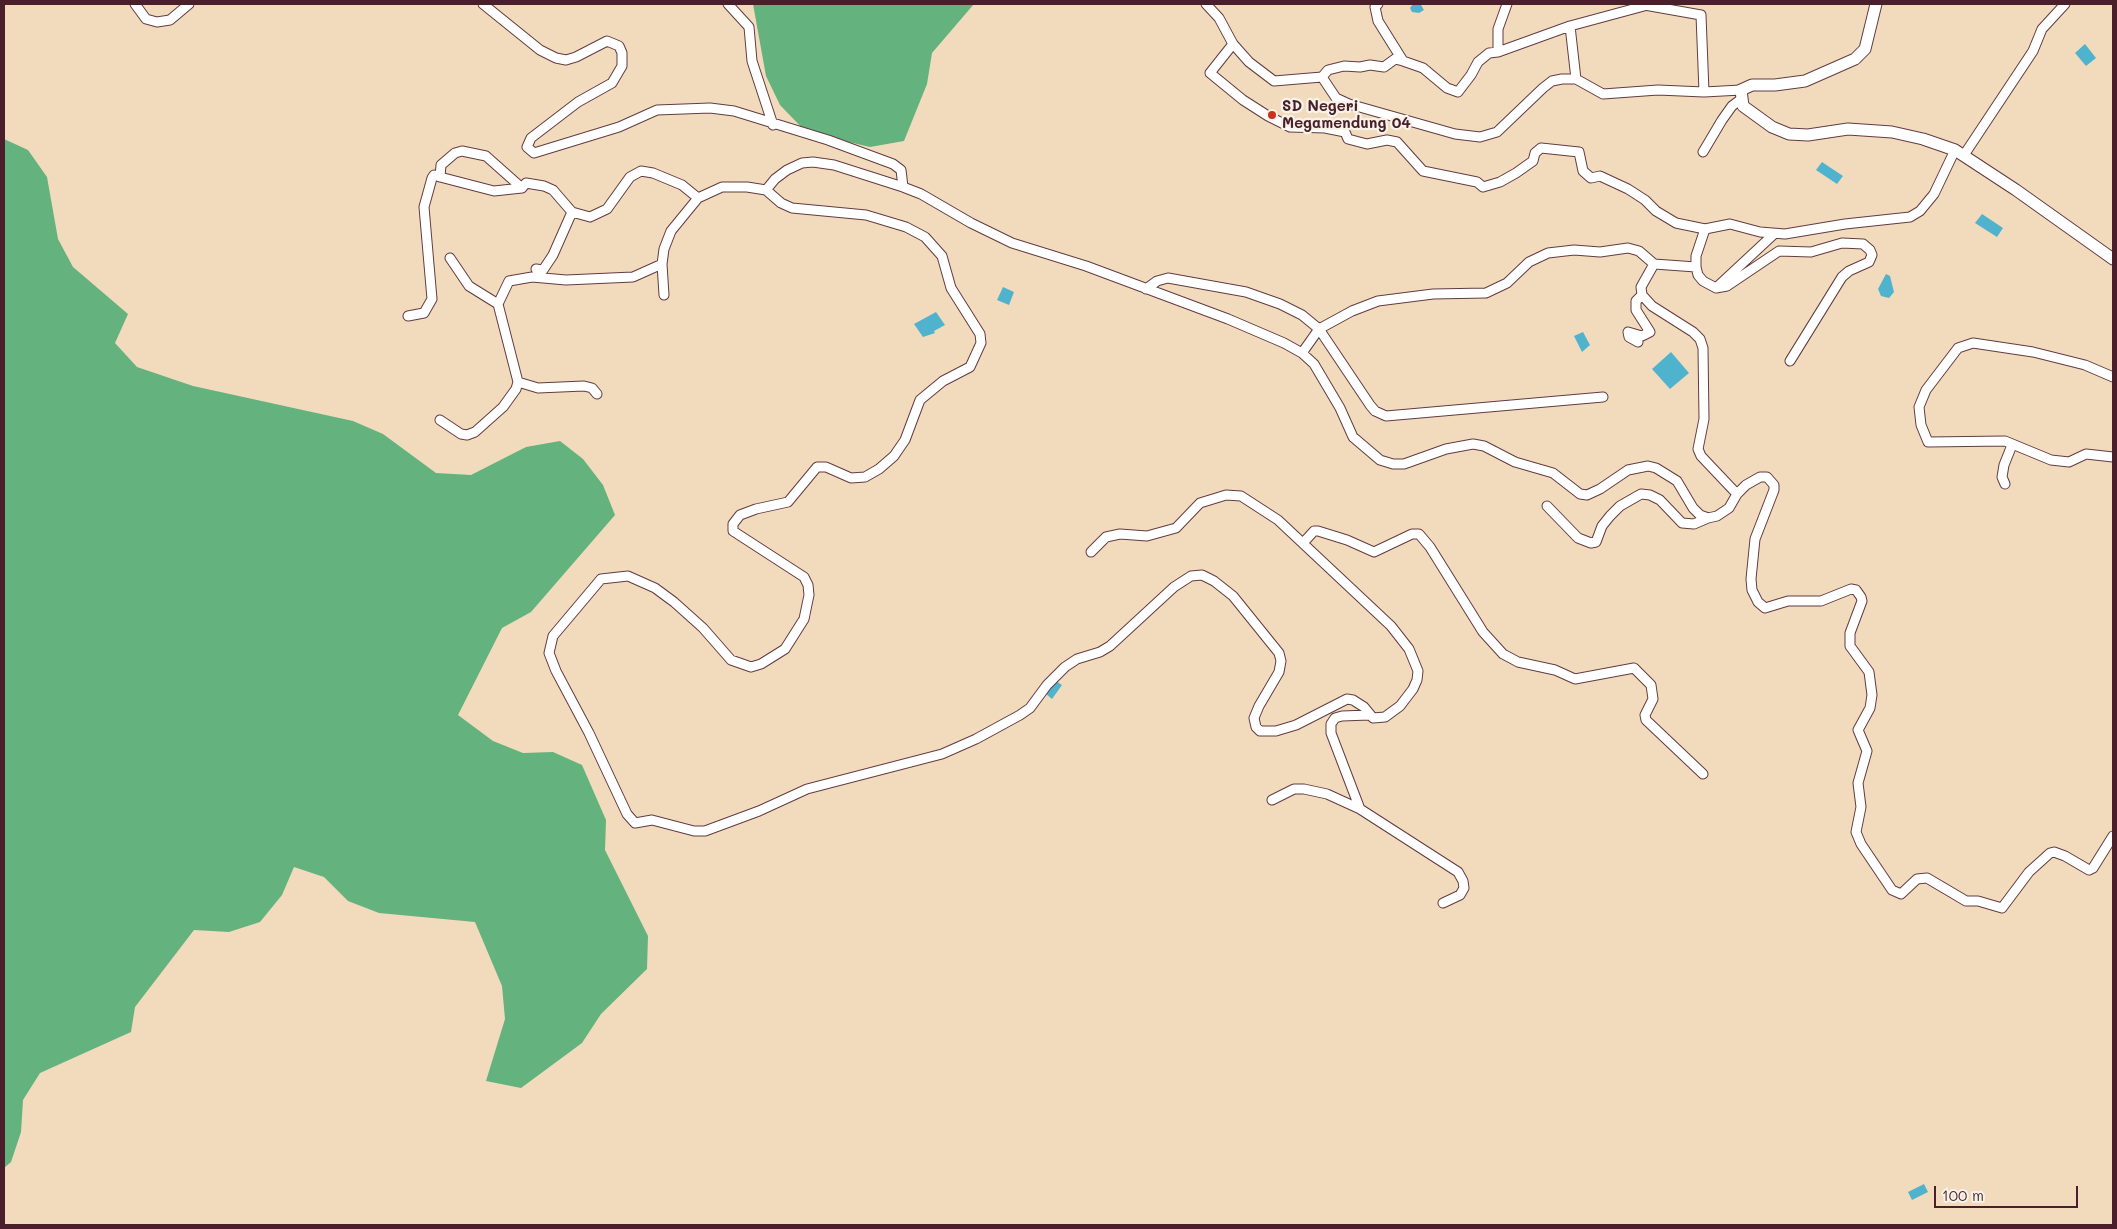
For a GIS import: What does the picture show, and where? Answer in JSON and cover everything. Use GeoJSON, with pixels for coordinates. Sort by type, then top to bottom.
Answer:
{"type":"FeatureCollection","features":[{"type":"Feature","properties":{"kind":"street"},"geometry":{"type":"LineString","coordinates":[[135,4],[146,19],[157,22],[170,20],[188,4]]}},
{"type":"Feature","properties":{"kind":"street"},"geometry":{"type":"LineString","coordinates":[[483,4],[540,50],[556,58],[566,60],[576,57],[607,41],[619,46],[622,53],[622,66],[612,83],[578,102],[531,138],[527,143],[531,152],[538,153],[574,139],[619,126],[657,110],[710,108],[734,111],[773,125],[828,140],[893,164],[901,170],[903,187]]}},
{"type":"Feature","properties":{"kind":"street"},"geometry":{"type":"LineString","coordinates":[[728,4],[749,27],[752,61],[773,125]]}},
{"type":"Feature","properties":{"kind":"street"},"geometry":{"type":"LineString","coordinates":[[1206,4],[1219,18],[1233,44],[1258,70],[1274,81],[1322,77],[1335,68],[1370,65],[1384,67],[1395,60],[1423,68],[1447,88],[1458,92],[1481,58],[1489,53],[1498,52],[1570,26],[1642,5],[1701,15],[1704,92]]}},
{"type":"Feature","properties":{"kind":"street"},"geometry":{"type":"LineString","coordinates":[[1378,4],[1375,7],[1378,21],[1403,61]]}},
{"type":"Feature","properties":{"kind":"street"},"geometry":{"type":"LineString","coordinates":[[1498,52],[1498,29],[1507,4]]}},
{"type":"Feature","properties":{"kind":"street"},"geometry":{"type":"LineString","coordinates":[[1703,152],[1732,106],[1752,85],[1776,85],[1805,81],[1855,59],[1865,49],[1876,4]]}},
{"type":"Feature","properties":{"kind":"street"},"geometry":{"type":"LineString","coordinates":[[1233,44],[1210,73],[1243,100],[1290,127],[1325,128],[1345,132],[1348,139],[1367,144],[1387,140],[1397,142],[1423,172],[1477,182],[1483,186],[1500,182],[1516,174],[1533,161],[1535,153],[1542,148],[1579,152],[1584,171],[1591,178],[1600,176],[1628,189],[1646,200],[1656,211],[1676,223],[1705,229],[1730,224],[1774,234],[1910,217],[1920,211],[1934,194],[1960,153],[2033,50],[2042,29],[2065,4]]}},
{"type":"Feature","properties":{"kind":"street"},"geometry":{"type":"LineString","coordinates":[[1570,26],[1576,79]]}},
{"type":"Feature","properties":{"kind":"street"},"geometry":{"type":"LineString","coordinates":[[1322,77],[1336,98],[1349,104],[1455,134],[1480,137],[1497,132],[1552,81],[1576,79],[1603,94],[1658,90],[1741,95]]}},
{"type":"Feature","properties":{"kind":"street"},"geometry":{"type":"LineString","coordinates":[[1741,95],[1743,106],[1755,117],[1789,134],[1808,135],[1848,130],[1892,132],[1924,139],[1960,153],[2113,259]]}},
{"type":"Feature","properties":{"kind":"street"},"geometry":{"type":"LineString","coordinates":[[440,176],[441,165],[455,153],[462,151],[476,152],[499,165],[522,188]]}},
{"type":"Feature","properties":{"kind":"street"},"geometry":{"type":"LineString","coordinates":[[766,190],[787,170],[802,163],[813,162],[834,165],[921,194],[1012,244],[1086,266],[1228,319],[1302,353],[1314,364],[1340,408],[1352,437],[1380,460],[1394,464],[1404,464],[1446,449],[1473,444],[1484,446],[1515,462],[1552,473],[1580,494],[1587,495],[1600,489],[1628,470],[1648,466],[1656,468],[1677,481],[1693,508],[1700,515],[1708,518]]}},
{"type":"Feature","properties":{"kind":"street"},"geometry":{"type":"LineString","coordinates":[[408,316],[424,313],[432,299],[424,207],[434,175],[494,191],[522,188],[526,183],[544,186],[553,190],[572,212],[590,217],[600,214],[614,202],[630,177],[641,171],[653,173],[682,185],[698,198]]}},
{"type":"Feature","properties":{"kind":"street"},"geometry":{"type":"LineString","coordinates":[[664,295],[662,264],[664,249],[671,231],[698,198],[722,187],[747,187],[766,190],[781,203],[792,208],[866,215],[906,227],[925,237],[942,256],[951,288],[980,334],[982,344],[970,367],[944,381],[920,400],[905,440],[894,456],[879,469],[865,477],[851,478],[826,467],[817,467],[788,502],[756,509],[740,515],[733,524],[733,531],[804,577],[808,585],[809,595],[804,619],[785,648],[772,658],[751,666],[731,660],[703,628],[674,602],[655,588],[628,576],[601,579],[553,636],[549,653],[556,671],[589,733],[627,814],[635,823],[652,820],[694,831],[705,831],[759,811],[807,789],[942,754],[976,739],[1030,708],[1052,678],[1072,661],[1100,652],[1110,646],[1174,587],[1184,579],[1197,575],[1214,581],[1233,596],[1275,647],[1281,658],[1280,668],[1274,684],[1259,706],[1254,718],[1256,727],[1260,731],[1276,732],[1296,725],[1346,699],[1353,700],[1364,707],[1369,715]]}},
{"type":"Feature","properties":{"kind":"street"},"geometry":{"type":"LineString","coordinates":[[536,269],[543,270],[553,255],[572,212]]}},
{"type":"Feature","properties":{"kind":"street"},"geometry":{"type":"LineString","coordinates":[[1705,229],[1696,256],[1696,267],[1698,275],[1703,281],[1716,288],[1727,286],[1779,251],[1811,252],[1842,243],[1862,244],[1870,250],[1872,255],[1869,262],[1849,271],[1842,277],[1790,360]]}},
{"type":"Feature","properties":{"kind":"street"},"geometry":{"type":"LineString","coordinates":[[1716,288],[1774,234]]}},
{"type":"Feature","properties":{"kind":"street"},"geometry":{"type":"LineString","coordinates":[[1302,353],[1319,329],[1352,310],[1378,301],[1433,294],[1486,293],[1507,283],[1529,262],[1548,253],[1574,250],[1600,252],[1628,248],[1639,252],[1654,264],[1696,267]]}},
{"type":"Feature","properties":{"kind":"street"},"geometry":{"type":"LineString","coordinates":[[450,258],[469,286],[498,304]]}},
{"type":"Feature","properties":{"kind":"street"},"geometry":{"type":"LineString","coordinates":[[440,420],[461,434],[467,435],[475,432],[503,407],[518,382],[498,304],[509,281],[516,278],[566,280],[633,277],[662,264]]}},
{"type":"Feature","properties":{"kind":"street"},"geometry":{"type":"LineString","coordinates":[[1654,264],[1640,287],[1642,295],[1652,306],[1693,332],[1700,339],[1703,348],[1704,419],[1698,449],[1701,456],[1737,494]]}},
{"type":"Feature","properties":{"kind":"street"},"geometry":{"type":"LineString","coordinates":[[1146,289],[1165,277],[1246,292],[1280,304],[1302,315],[1319,329],[1370,405],[1375,411],[1386,416],[1603,398]]}},
{"type":"Feature","properties":{"kind":"street"},"geometry":{"type":"LineString","coordinates":[[1638,342],[1627,334],[1630,332],[1642,336],[1650,332],[1636,310],[1636,301],[1642,295]]}},
{"type":"Feature","properties":{"kind":"street"},"geometry":{"type":"LineString","coordinates":[[2113,377],[2085,364],[2033,352],[1973,343],[1958,348],[1926,390],[1920,407],[1921,425],[1928,442],[1993,440],[2051,460],[2069,462],[2086,454],[2113,457]]}},
{"type":"Feature","properties":{"kind":"street"},"geometry":{"type":"LineString","coordinates":[[518,382],[538,388],[584,386],[592,388],[597,394]]}},
{"type":"Feature","properties":{"kind":"street"},"geometry":{"type":"LineString","coordinates":[[2005,484],[2002,477],[2012,445]]}},
{"type":"Feature","properties":{"kind":"street"},"geometry":{"type":"LineString","coordinates":[[1546,506],[1578,538],[1591,543],[1596,542],[1602,526],[1620,506],[1641,494],[1650,495],[1660,500],[1682,523],[1694,524],[1717,516],[1729,508],[1737,494],[1746,484],[1760,477],[1767,477],[1774,484],[1756,539],[1751,578],[1752,590],[1758,602],[1765,608],[1788,602],[1821,601],[1851,588],[1856,590],[1862,600],[1850,633],[1850,646],[1869,672],[1872,694],[1870,708],[1858,730],[1867,751],[1858,782],[1861,813],[1856,832],[1860,844],[1895,892],[1901,894],[1917,879],[1927,878],[1952,890],[1966,901],[1978,901],[2001,908],[2006,906],[2029,872],[2050,853],[2054,852],[2065,856],[2089,870],[2093,868],[2113,836]]}},
{"type":"Feature","properties":{"kind":"street"},"geometry":{"type":"LineString","coordinates":[[1091,552],[1106,537],[1120,534],[1147,536],[1176,528],[1200,503],[1226,495],[1241,496],[1278,520],[1391,626],[1409,649],[1418,671],[1414,689],[1400,706],[1385,717],[1377,719],[1369,715],[1342,716],[1335,718],[1330,724],[1334,741],[1360,809]]}},
{"type":"Feature","properties":{"kind":"street"},"geometry":{"type":"LineString","coordinates":[[1303,544],[1314,531],[1318,531],[1347,540],[1374,552],[1412,534],[1419,534],[1430,546],[1483,632],[1504,654],[1518,662],[1555,670],[1575,679],[1634,668],[1651,685],[1653,699],[1645,715],[1646,720],[1703,774]]}},
{"type":"Feature","properties":{"kind":"street"},"geometry":{"type":"LineString","coordinates":[[1272,800],[1294,789],[1304,789],[1327,794],[1360,809],[1458,872],[1463,881],[1464,888],[1460,895],[1443,902]]}},
{"type":"Feature","properties":{"kind":"green space"},"geometry":{"type":"Polygon","coordinates":[[[753,4],[974,4],[932,53],[927,84],[904,141],[870,147],[806,132],[780,105],[766,76],[753,4]]]}},
{"type":"Feature","properties":{"kind":"green space"},"geometry":{"type":"Polygon","coordinates":[[[4,139],[28,150],[47,177],[58,239],[73,267],[128,314],[115,343],[137,367],[193,386],[353,421],[383,434],[436,473],[471,475],[526,447],[560,441],[583,459],[603,485],[615,515],[531,612],[502,628],[458,715],[493,741],[523,753],[553,752],[582,765],[606,820],[605,850],[648,936],[647,969],[601,1014],[582,1043],[521,1088],[486,1081],[505,1019],[502,986],[475,922],[379,913],[348,901],[324,877],[294,867],[282,895],[260,922],[229,932],[194,930],[135,1007],[131,1032],[40,1073],[23,1100],[21,1132],[11,1162],[4,1168],[4,139]]]}},
{"type":"Feature","properties":{"kind":"water"},"geometry":{"type":"Polygon","coordinates":[[[1413,4],[1421,5],[1424,10],[1419,13],[1412,12],[1410,8],[1413,4]]]}},
{"type":"Feature","properties":{"kind":"water"},"geometry":{"type":"Polygon","coordinates":[[[2085,44],[2096,58],[2086,66],[2075,53],[2085,44]]]}},
{"type":"Feature","properties":{"kind":"water"},"geometry":{"type":"Polygon","coordinates":[[[1822,162],[1843,176],[1837,184],[1816,170],[1822,162]]]}},
{"type":"Feature","properties":{"kind":"water"},"geometry":{"type":"Polygon","coordinates":[[[1982,214],[2003,228],[1997,237],[1975,223],[1982,214]]]}},
{"type":"Feature","properties":{"kind":"water"},"geometry":{"type":"Polygon","coordinates":[[[1886,274],[1890,276],[1894,292],[1889,298],[1881,296],[1878,289],[1886,274]]]}},
{"type":"Feature","properties":{"kind":"water"},"geometry":{"type":"Polygon","coordinates":[[[1003,287],[1014,292],[1009,305],[997,300],[1003,287]]]}},
{"type":"Feature","properties":{"kind":"water"},"geometry":{"type":"Polygon","coordinates":[[[936,312],[945,325],[934,331],[935,333],[923,337],[914,324],[936,312]]]}},
{"type":"Feature","properties":{"kind":"water"},"geometry":{"type":"Polygon","coordinates":[[[1583,332],[1590,345],[1582,352],[1574,336],[1583,332]]]}},
{"type":"Feature","properties":{"kind":"water"},"geometry":{"type":"Polygon","coordinates":[[[1671,352],[1689,373],[1670,389],[1652,369],[1671,352]]]}},
{"type":"Feature","properties":{"kind":"water"},"geometry":{"type":"Polygon","coordinates":[[[1056,681],[1062,685],[1052,699],[1046,694],[1056,681]]]}},
{"type":"Feature","properties":{"kind":"water"},"geometry":{"type":"Polygon","coordinates":[[[1924,1184],[1928,1192],[1912,1200],[1908,1192],[1924,1184]]]}},
{"type":"Feature","properties":{"kind":"place","name":"SD Negeri Megamendung 04"},"geometry":{"type":"Point","coordinates":[1272,115]}}]}
